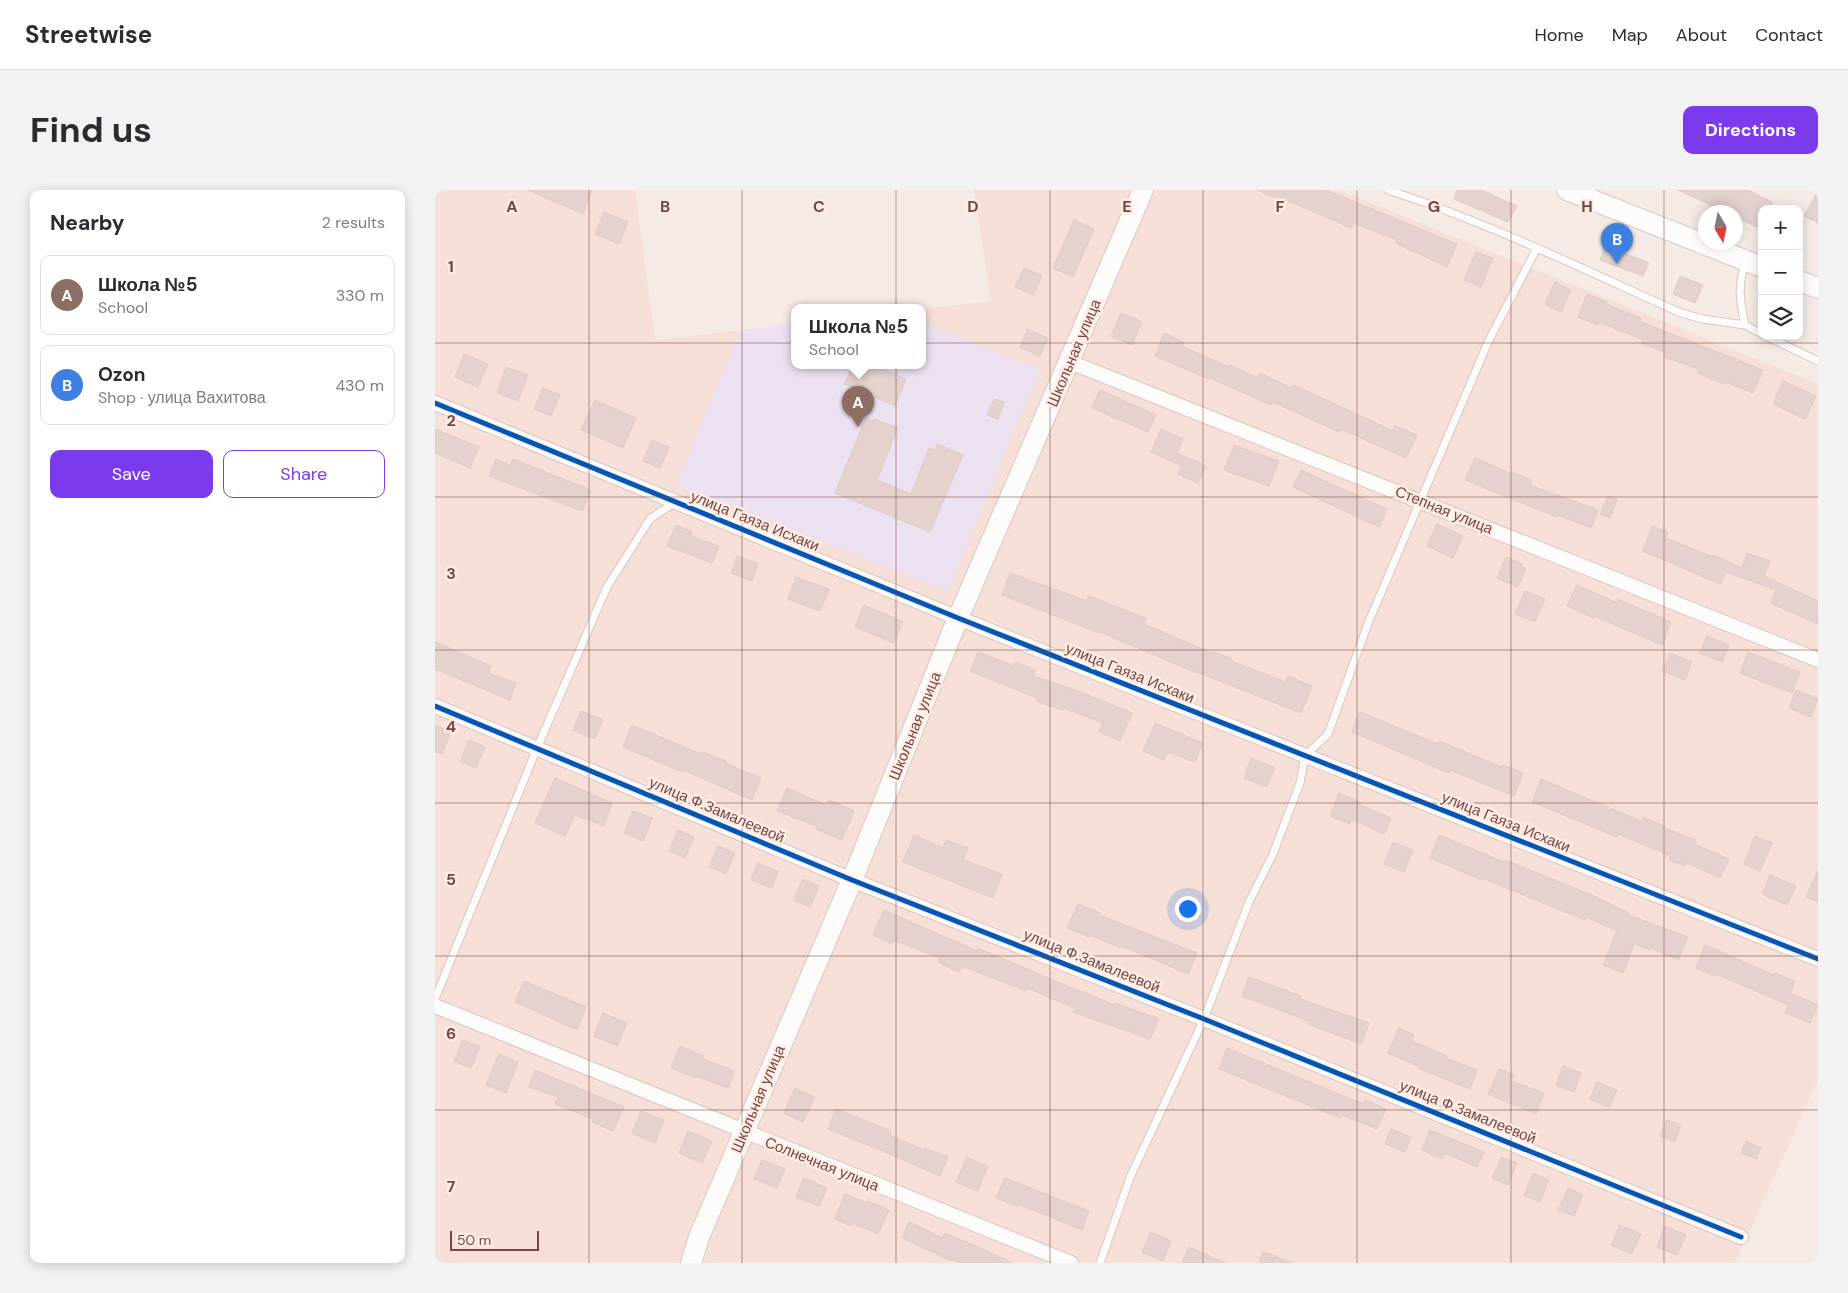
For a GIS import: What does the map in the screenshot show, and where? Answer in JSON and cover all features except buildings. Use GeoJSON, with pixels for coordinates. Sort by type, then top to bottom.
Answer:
{"type":"FeatureCollection","features":[{"type":"Feature","properties":{"kind":"street","name":"Школьная улица"},"geometry":{"type":"LineString","coordinates":[[691,1263],[699,1237],[852,880],[958,618],[1143,190]]}},
{"type":"Feature","properties":{"kind":"street"},"geometry":{"type":"LineString","coordinates":[[1567,190],[1754,264]]}},
{"type":"Feature","properties":{"kind":"street"},"geometry":{"type":"LineString","coordinates":[[1803,282],[1818,288]]}},
{"type":"Feature","properties":{"kind":"street","name":"Степная улица"},"geometry":{"type":"LineString","coordinates":[[1070,362],[1421,500],[1818,660]]}},
{"type":"Feature","properties":{"kind":"street","name":"улица Гаяза Исхаки"},"geometry":{"type":"LineString","coordinates":[[435,403],[958,618],[1818,958]]}},
{"type":"Feature","properties":{"kind":"street","name":"улица Ф.Замалеевой"},"geometry":{"type":"LineString","coordinates":[[435,706],[852,880],[1204,1019],[1741,1237]]}},
{"type":"Feature","properties":{"kind":"street","name":"Солнечная улица"},"geometry":{"type":"LineString","coordinates":[[435,1006],[1071,1263]]}},
{"type":"Feature","properties":{"kind":"lane"},"geometry":{"type":"LineString","coordinates":[[1388,190],[1426,203],[1537,248],[1681,313],[1703,319],[1745,325],[1758,332]]}},
{"type":"Feature","properties":{"kind":"lane"},"geometry":{"type":"LineString","coordinates":[[1100,1263],[1131,1175],[1204,1019],[1249,902],[1273,854],[1300,783],[1305,756],[1328,734],[1369,620],[1489,340],[1537,248]]}},
{"type":"Feature","properties":{"kind":"lane"},"geometry":{"type":"LineString","coordinates":[[1745,325],[1739,299],[1741,275],[1754,264]]}},
{"type":"Feature","properties":{"kind":"lane"},"geometry":{"type":"LineString","coordinates":[[1774,340],[1818,361]]}},
{"type":"Feature","properties":{"kind":"lane"},"geometry":{"type":"LineString","coordinates":[[435,999],[537,748],[607,587],[650,520],[676,502]]}},
{"type":"Feature","properties":{"kind":"shaded area"},"geometry":{"type":"Polygon","coordinates":[[[435,190],[635,190],[655,340],[791,324],[791,369],[926,369],[926,309],[991,301],[974,190],[1339,190],[1818,384],[1818,1080],[1735,1263],[435,1263],[435,190]]]}},
{"type":"Feature","properties":{"kind":"shaded area"},"geometry":{"type":"Polygon","coordinates":[[[791,324],[791,369],[926,369],[926,325],[1040,369],[948,591],[676,485],[741,330],[791,324]]]}},
{"type":"Feature","properties":{"kind":"cycle path"},"geometry":{"type":"LineString","coordinates":[[435,403],[958,618],[1818,959]]}},
{"type":"Feature","properties":{"kind":"cycle path"},"geometry":{"type":"LineString","coordinates":[[435,706],[852,880],[1204,1019],[1741,1237]]}},
{"type":"Feature","properties":{"kind":"place","name":"Ozon"},"geometry":{"type":"Point","coordinates":[1617,264]}},
{"type":"Feature","properties":{"kind":"place","name":"Школа №5"},"geometry":{"type":"Point","coordinates":[858,427]}}]}
